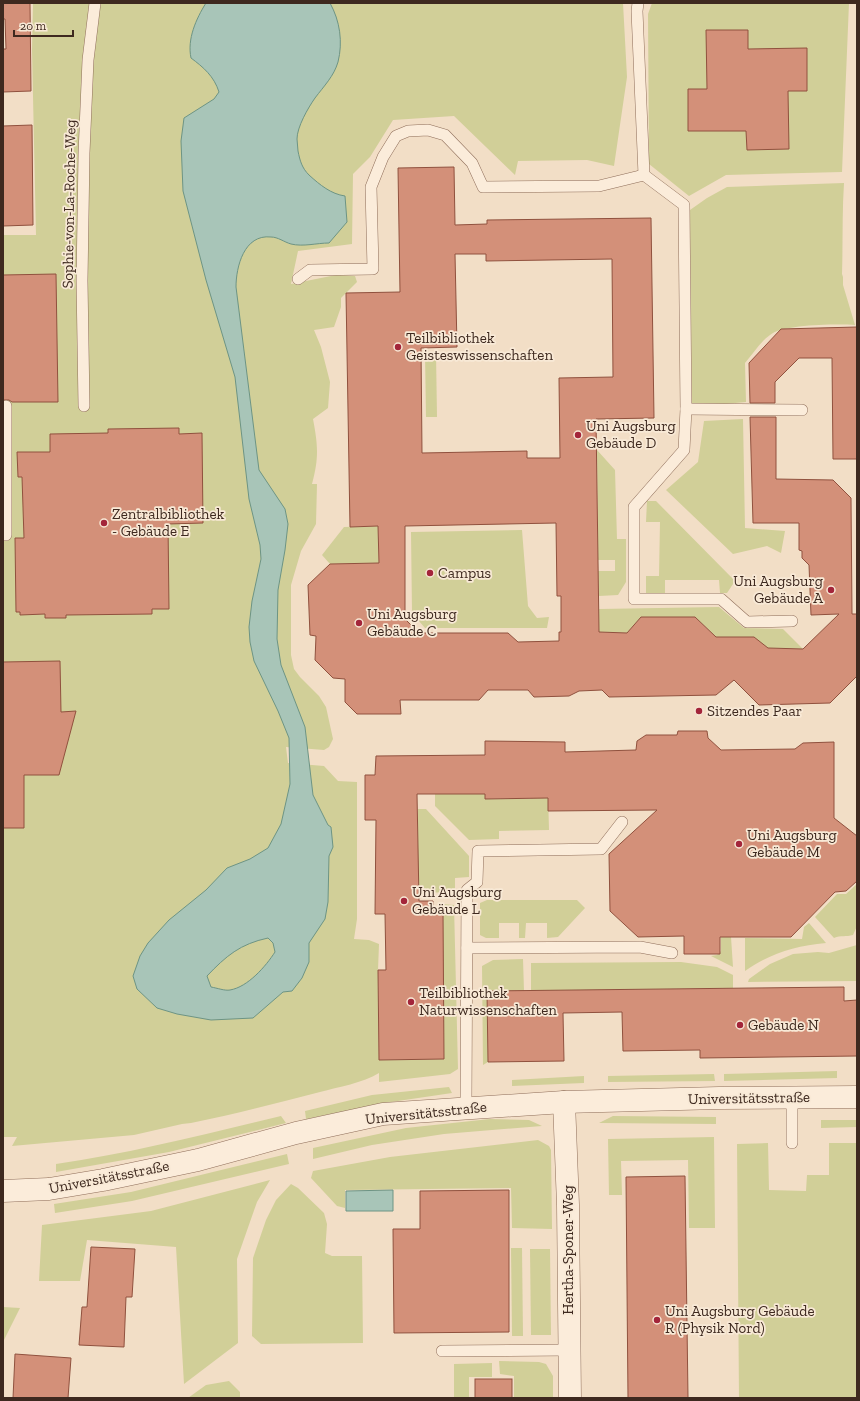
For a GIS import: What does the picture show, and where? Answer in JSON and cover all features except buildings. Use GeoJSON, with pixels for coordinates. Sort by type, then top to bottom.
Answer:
{"type":"FeatureCollection","features":[{"type":"Feature","properties":{"kind":"street","name":"Universitätsstraße"},"geometry":{"type":"LineString","coordinates":[[3,1191],[48,1189],[103,1180],[198,1160],[296,1133],[383,1114],[564,1102],[719,1098],[857,1097]]}},
{"type":"Feature","properties":{"kind":"street","name":"Hertha-Sponer-Weg"},"geometry":{"type":"LineString","coordinates":[[564,1102],[568,1205],[570,1398]]}},
{"type":"Feature","properties":{"kind":"lane","name":"Sophie-von-La-Roche-Weg"},"geometry":{"type":"LineString","coordinates":[[84,406],[82,281],[84,153],[88,60],[95,3]]}},
{"type":"Feature","properties":{"kind":"lane"},"geometry":{"type":"LineString","coordinates":[[638,3],[637,11],[644,174],[684,205],[686,409],[684,450],[634,507],[634,599],[722,599],[747,622],[792,621]]}},
{"type":"Feature","properties":{"kind":"lane"},"geometry":{"type":"LineString","coordinates":[[298,279],[310,270],[373,269],[371,187],[383,157],[396,136],[408,131],[428,130],[445,135],[472,163],[483,187],[599,186],[644,174]]}},
{"type":"Feature","properties":{"kind":"lane"},"geometry":{"type":"LineString","coordinates":[[6,406],[6,535]]}},
{"type":"Feature","properties":{"kind":"lane"},"geometry":{"type":"LineString","coordinates":[[686,409],[802,410]]}},
{"type":"Feature","properties":{"kind":"lane"},"geometry":{"type":"LineString","coordinates":[[466,1108],[467,890],[477,882],[478,851],[601,849],[622,822]]}},
{"type":"Feature","properties":{"kind":"lane"},"geometry":{"type":"LineString","coordinates":[[467,948],[640,947],[672,953]]}},
{"type":"Feature","properties":{"kind":"lane"},"geometry":{"type":"LineString","coordinates":[[792,1098],[792,1143]]}},
{"type":"Feature","properties":{"kind":"lane"},"geometry":{"type":"LineString","coordinates":[[442,1351],[569,1350]]}},
{"type":"Feature","properties":{"kind":"shaded area"},"geometry":{"type":"Polygon","coordinates":[[[33,3],[623,3],[627,77],[614,166],[587,160],[518,161],[515,175],[454,116],[393,120],[370,157],[353,174],[352,244],[298,251],[291,284],[336,275],[355,276],[357,282],[341,298],[341,307],[334,327],[314,330],[321,347],[330,382],[328,408],[313,419],[317,452],[316,467],[312,484],[317,484],[316,524],[301,551],[291,585],[291,655],[294,669],[319,696],[326,707],[333,739],[329,747],[324,750],[286,747],[288,763],[324,766],[338,781],[357,782],[357,919],[354,939],[369,940],[379,944],[379,1060],[444,1059],[442,904],[454,905],[458,1069],[450,1074],[379,1082],[379,1073],[350,1084],[272,1104],[207,1120],[134,1135],[12,1146],[17,1137],[3,1137],[3,235],[36,235],[32,50],[33,3]]]}},
{"type":"Feature","properties":{"kind":"shaded area"},"geometry":{"type":"Polygon","coordinates":[[[206,3],[330,3],[340,32],[340,54],[336,67],[331,76],[303,118],[297,134],[297,142],[303,167],[309,175],[326,188],[345,196],[347,222],[329,243],[296,245],[271,237],[262,237],[254,241],[243,253],[236,279],[259,470],[285,509],[288,524],[278,590],[277,639],[281,665],[305,727],[313,795],[328,825],[331,827],[333,847],[329,856],[328,902],[325,919],[309,943],[309,962],[302,978],[292,991],[283,992],[253,1018],[211,1020],[177,1014],[157,1008],[137,989],[133,976],[140,956],[148,943],[169,920],[206,890],[227,868],[250,859],[268,848],[281,824],[290,784],[289,738],[254,661],[250,642],[249,627],[252,601],[261,559],[260,545],[249,499],[235,377],[206,280],[183,191],[181,141],[184,118],[214,99],[219,92],[214,81],[204,68],[191,58],[191,36],[206,3]],[[268,938],[241,947],[221,962],[207,976],[211,987],[230,990],[243,985],[262,969],[275,952],[273,943],[268,938]]]}},
{"type":"Feature","properties":{"kind":"shaded area"},"geometry":{"type":"Polygon","coordinates":[[[652,3],[849,3],[842,172],[726,175],[689,196],[649,164],[648,14],[652,3]]]}},
{"type":"Feature","properties":{"kind":"shaded area"},"geometry":{"type":"Polygon","coordinates":[[[844,183],[842,274],[843,285],[855,325],[798,327],[777,331],[763,341],[745,363],[746,402],[724,404],[692,403],[690,210],[707,198],[727,187],[844,183]]]}},
{"type":"Feature","properties":{"kind":"shaded area"},"geometry":{"type":"Polygon","coordinates":[[[436,353],[437,417],[426,417],[425,354],[436,353]]]}},
{"type":"Feature","properties":{"kind":"shaded area"},"geometry":{"type":"Polygon","coordinates":[[[743,419],[745,528],[785,531],[781,553],[767,546],[733,554],[666,490],[698,462],[704,421],[743,419]]]}},
{"type":"Feature","properties":{"kind":"shaded area"},"geometry":{"type":"Polygon","coordinates":[[[597,450],[615,470],[617,539],[626,539],[626,582],[618,595],[599,596],[598,571],[615,571],[615,560],[598,560],[597,450]]]}},
{"type":"Feature","properties":{"kind":"shaded area"},"geometry":{"type":"Polygon","coordinates":[[[647,501],[656,501],[735,581],[727,593],[720,593],[719,580],[665,580],[665,594],[646,594],[646,576],[659,576],[660,522],[646,522],[647,501]]]}},
{"type":"Feature","properties":{"kind":"shaded area"},"geometry":{"type":"Polygon","coordinates":[[[378,526],[379,563],[330,564],[322,555],[344,527],[378,526]]]}},
{"type":"Feature","properties":{"kind":"shaded area"},"geometry":{"type":"Polygon","coordinates":[[[522,530],[528,606],[537,618],[549,617],[547,628],[425,628],[412,613],[411,532],[522,530]]]}},
{"type":"Feature","properties":{"kind":"shaded area"},"geometry":{"type":"Polygon","coordinates":[[[719,607],[744,628],[783,629],[803,649],[724,645],[695,617],[641,617],[627,633],[599,632],[599,609],[719,607]]]}},
{"type":"Feature","properties":{"kind":"shaded area"},"geometry":{"type":"Polygon","coordinates":[[[485,791],[486,799],[529,799],[548,793],[549,830],[499,831],[499,839],[469,840],[435,806],[435,794],[467,794],[485,791]]]}},
{"type":"Feature","properties":{"kind":"shaded area"},"geometry":{"type":"Polygon","coordinates":[[[418,809],[426,809],[469,856],[469,877],[455,878],[455,892],[418,893],[418,809]]]}},
{"type":"Feature","properties":{"kind":"shaded area"},"geometry":{"type":"Polygon","coordinates":[[[857,884],[857,926],[853,935],[834,938],[815,917],[837,894],[846,894],[857,884]]]}},
{"type":"Feature","properties":{"kind":"shaded area"},"geometry":{"type":"Polygon","coordinates":[[[487,900],[577,900],[585,908],[558,937],[547,938],[547,923],[526,923],[525,938],[519,938],[519,923],[499,923],[499,938],[486,938],[480,935],[480,903],[487,900]]]}},
{"type":"Feature","properties":{"kind":"shaded area"},"geometry":{"type":"Polygon","coordinates":[[[809,923],[826,943],[784,951],[764,959],[745,971],[745,938],[802,939],[804,927],[809,923]]]}},
{"type":"Feature","properties":{"kind":"shaded area"},"geometry":{"type":"Polygon","coordinates":[[[721,937],[731,937],[733,967],[711,956],[717,955],[721,951],[721,937]]]}},
{"type":"Feature","properties":{"kind":"shaded area"},"geometry":{"type":"Polygon","coordinates":[[[857,945],[857,981],[748,982],[749,979],[770,964],[793,954],[818,952],[829,953],[857,945]]]}},
{"type":"Feature","properties":{"kind":"shaded area"},"geometry":{"type":"Polygon","coordinates":[[[523,959],[524,991],[487,991],[488,1062],[483,1065],[482,966],[493,960],[523,959]]]}},
{"type":"Feature","properties":{"kind":"shaded area"},"geometry":{"type":"Polygon","coordinates":[[[681,962],[717,967],[733,975],[733,988],[531,991],[531,963],[681,962]]]}},
{"type":"Feature","properties":{"kind":"shaded area"},"geometry":{"type":"Polygon","coordinates":[[[837,1071],[837,1078],[724,1081],[724,1074],[837,1071]]]}},
{"type":"Feature","properties":{"kind":"shaded area"},"geometry":{"type":"Polygon","coordinates":[[[714,1074],[715,1081],[608,1082],[608,1076],[714,1074]]]}},
{"type":"Feature","properties":{"kind":"shaded area"},"geometry":{"type":"Polygon","coordinates":[[[584,1076],[584,1083],[512,1086],[512,1080],[584,1076]]]}},
{"type":"Feature","properties":{"kind":"shaded area"},"geometry":{"type":"Polygon","coordinates":[[[449,1087],[452,1093],[391,1102],[306,1119],[305,1111],[372,1095],[449,1087]]]}},
{"type":"Feature","properties":{"kind":"shaded area"},"geometry":{"type":"Polygon","coordinates":[[[281,1116],[286,1123],[169,1152],[56,1172],[56,1164],[141,1149],[281,1116]]]}},
{"type":"Feature","properties":{"kind":"shaded area"},"geometry":{"type":"Polygon","coordinates":[[[613,1116],[716,1117],[716,1124],[599,1123],[613,1116]]]}},
{"type":"Feature","properties":{"kind":"shaded area"},"geometry":{"type":"Polygon","coordinates":[[[490,1119],[529,1120],[542,1126],[444,1134],[372,1145],[313,1159],[313,1148],[406,1128],[490,1119]]]}},
{"type":"Feature","properties":{"kind":"shaded area"},"geometry":{"type":"Polygon","coordinates":[[[821,1120],[857,1120],[857,1127],[821,1128],[821,1120]]]}},
{"type":"Feature","properties":{"kind":"shaded area"},"geometry":{"type":"Polygon","coordinates":[[[714,1137],[715,1228],[689,1228],[688,1160],[621,1161],[622,1195],[609,1195],[608,1139],[714,1137]]]}},
{"type":"Feature","properties":{"kind":"shaded area"},"geometry":{"type":"Polygon","coordinates":[[[538,1140],[549,1146],[551,1150],[552,1229],[512,1228],[511,1188],[345,1190],[345,1208],[337,1206],[311,1178],[313,1171],[390,1157],[538,1140]]]}},
{"type":"Feature","properties":{"kind":"shaded area"},"geometry":{"type":"Polygon","coordinates":[[[768,1143],[769,1190],[806,1191],[807,1175],[829,1175],[829,1143],[857,1143],[857,1398],[739,1398],[737,1144],[768,1143]]]}},
{"type":"Feature","properties":{"kind":"shaded area"},"geometry":{"type":"Polygon","coordinates":[[[287,1154],[289,1164],[132,1201],[55,1213],[54,1204],[131,1192],[287,1154]]]}},
{"type":"Feature","properties":{"kind":"shaded area"},"geometry":{"type":"Polygon","coordinates":[[[270,1180],[257,1202],[237,1259],[238,1343],[184,1384],[176,1247],[87,1240],[80,1281],[39,1281],[42,1225],[151,1211],[270,1180]]]}},
{"type":"Feature","properties":{"kind":"shaded area"},"geometry":{"type":"Polygon","coordinates":[[[291,1184],[298,1188],[324,1213],[327,1224],[325,1253],[332,1256],[362,1256],[363,1343],[261,1344],[252,1336],[253,1258],[266,1220],[276,1200],[291,1184]]]}},
{"type":"Feature","properties":{"kind":"shaded area"},"geometry":{"type":"Polygon","coordinates":[[[393,1190],[393,1211],[346,1211],[346,1191],[393,1190]]]}},
{"type":"Feature","properties":{"kind":"shaded area"},"geometry":{"type":"Polygon","coordinates":[[[511,1248],[522,1248],[523,1336],[512,1336],[511,1248]]]}},
{"type":"Feature","properties":{"kind":"shaded area"},"geometry":{"type":"Polygon","coordinates":[[[530,1249],[550,1249],[551,1335],[531,1335],[530,1249]]]}},
{"type":"Feature","properties":{"kind":"shaded area"},"geometry":{"type":"Polygon","coordinates":[[[3,1307],[20,1308],[3,1342],[3,1307]]]}},
{"type":"Feature","properties":{"kind":"shaded area"},"geometry":{"type":"Polygon","coordinates":[[[499,1361],[539,1362],[546,1364],[553,1376],[553,1398],[514,1398],[514,1376],[500,1374],[499,1361]]]}},
{"type":"Feature","properties":{"kind":"shaded area"},"geometry":{"type":"Polygon","coordinates":[[[492,1363],[492,1377],[469,1377],[469,1398],[454,1398],[454,1364],[492,1363]]]}},
{"type":"Feature","properties":{"kind":"shaded area"},"geometry":{"type":"Polygon","coordinates":[[[229,1381],[240,1392],[240,1398],[188,1398],[206,1385],[229,1381]]]}},
{"type":"Feature","properties":{"kind":"place","name":"Teilbibliothek Geisteswissenschaften"},"geometry":{"type":"Point","coordinates":[398,347]}},
{"type":"Feature","properties":{"kind":"place","name":"Uni Augsburg Gebäude D"},"geometry":{"type":"Point","coordinates":[578,435]}},
{"type":"Feature","properties":{"kind":"place","name":"Zentralbibliothek - Gebäude E"},"geometry":{"type":"Point","coordinates":[104,523]}},
{"type":"Feature","properties":{"kind":"place","name":"Campus"},"geometry":{"type":"Point","coordinates":[430,573]}},
{"type":"Feature","properties":{"kind":"place","name":"Uni Augsburg Gebäude A"},"geometry":{"type":"Point","coordinates":[831,590]}},
{"type":"Feature","properties":{"kind":"place","name":"Uni Augsburg Gebäude C"},"geometry":{"type":"Point","coordinates":[359,623]}},
{"type":"Feature","properties":{"kind":"place","name":"Sitzendes Paar"},"geometry":{"type":"Point","coordinates":[699,711]}},
{"type":"Feature","properties":{"kind":"place","name":"Uni Augsburg Gebäude M"},"geometry":{"type":"Point","coordinates":[739,844]}},
{"type":"Feature","properties":{"kind":"place","name":"Uni Augsburg Gebäude L"},"geometry":{"type":"Point","coordinates":[404,901]}},
{"type":"Feature","properties":{"kind":"place","name":"Teilbibliothek Naturwissenschaften"},"geometry":{"type":"Point","coordinates":[411,1002]}},
{"type":"Feature","properties":{"kind":"place","name":"Gebäude N"},"geometry":{"type":"Point","coordinates":[740,1025]}},
{"type":"Feature","properties":{"kind":"place","name":"Uni Augsburg Gebäude R (Physik Nord)"},"geometry":{"type":"Point","coordinates":[657,1320]}}]}
